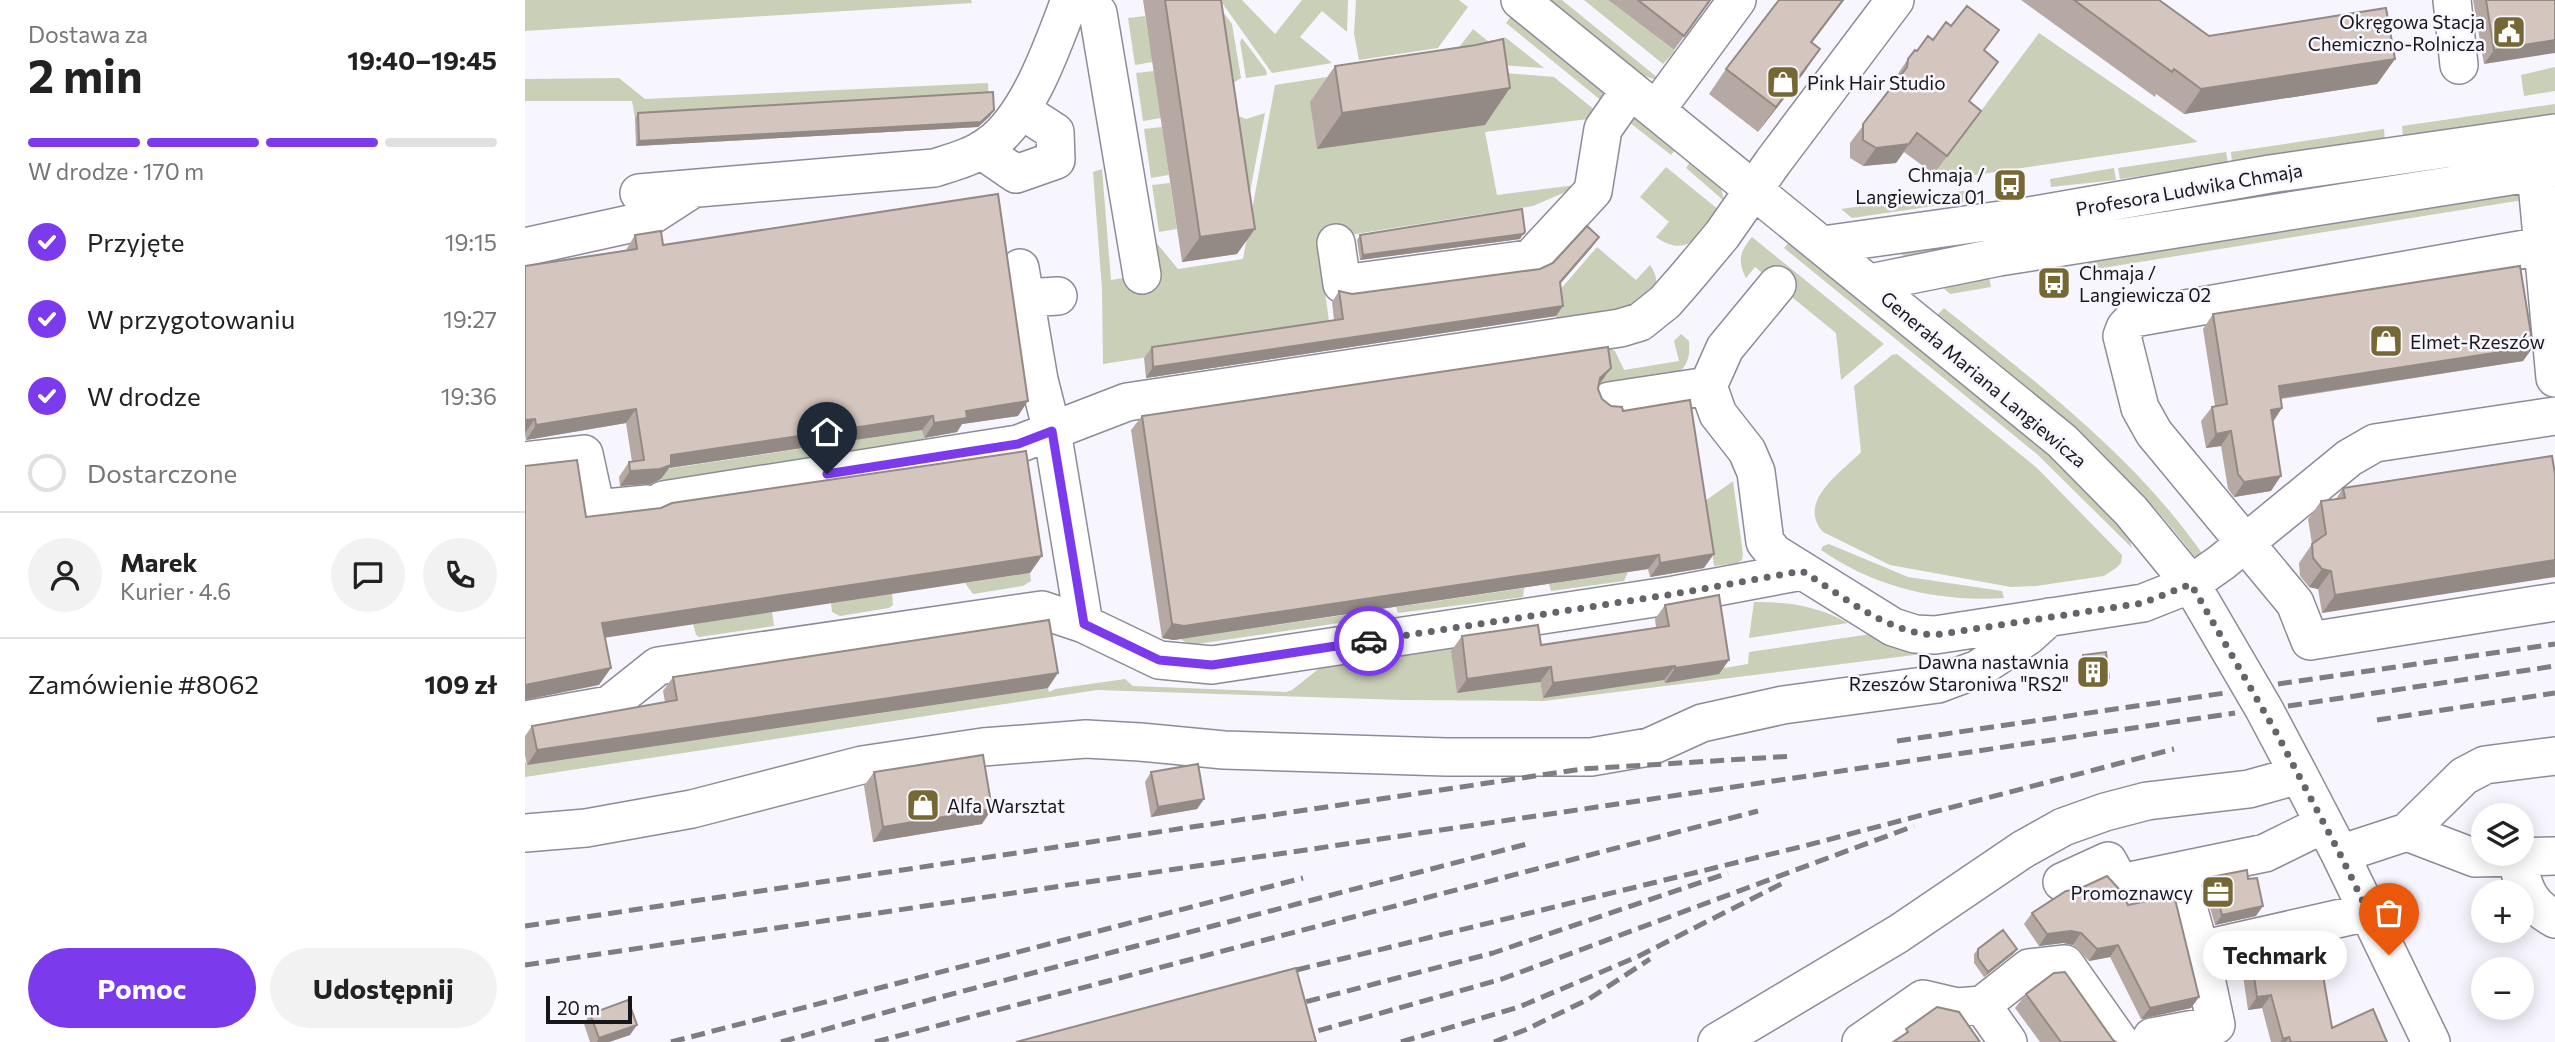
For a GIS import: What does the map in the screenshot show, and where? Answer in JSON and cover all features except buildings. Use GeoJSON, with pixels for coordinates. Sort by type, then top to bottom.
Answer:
{"type":"FeatureCollection","features":[{"type":"Feature","properties":{"kind":"street"},"geometry":{"type":"LineString","coordinates":[[639,193],[935,168],[966,158],[991,144],[1021,110],[1046,61],[1070,0]]}},
{"type":"Feature","properties":{"kind":"street"},"geometry":{"type":"LineString","coordinates":[[1085,0],[1098,13],[1142,275]]}},
{"type":"Feature","properties":{"kind":"street","name":"Generała Mariana Langiewicza"},"geometry":{"type":"LineString","coordinates":[[1520,0],[2062,440],[2131,511],[2191,584],[2264,709],[2332,839],[2431,1042]]}},
{"type":"Feature","properties":{"kind":"street"},"geometry":{"type":"LineString","coordinates":[[1336,243],[1342,284],[1530,259],[1594,191],[1603,129],[1643,100],[1736,0]]}},
{"type":"Feature","properties":{"kind":"street"},"geometry":{"type":"LineString","coordinates":[[525,461],[584,454],[596,509],[655,502],[1018,444],[1127,402],[1640,323],[1665,302],[1722,234],[1895,0]]}},
{"type":"Feature","properties":{"kind":"street"},"geometry":{"type":"LineString","coordinates":[[2452,0],[2459,65]]}},
{"type":"Feature","properties":{"kind":"street"},"geometry":{"type":"LineString","coordinates":[[981,150],[1016,174],[1056,160],[1055,132],[1021,110]]}},
{"type":"Feature","properties":{"kind":"street","name":"Profesora Ludwika Chmaja"},"geometry":{"type":"LineString","coordinates":[[1823,245],[2029,216],[2270,174],[2555,133]]}},
{"type":"Feature","properties":{"kind":"street"},"geometry":{"type":"LineString","coordinates":[[2545,170],[2543,246],[2555,378]]}},
{"type":"Feature","properties":{"kind":"street","name":"Profesora Ludwika Chmaja"},"geometry":{"type":"LineString","coordinates":[[1870,283],[1999,257],[2545,170]]}},
{"type":"Feature","properties":{"kind":"street"},"geometry":{"type":"LineString","coordinates":[[525,247],[643,221],[694,188]]}},
{"type":"Feature","properties":{"kind":"street"},"geometry":{"type":"LineString","coordinates":[[2543,246],[2134,318],[2122,336],[2140,408],[2154,433],[2295,603],[2310,641],[2555,602]]}},
{"type":"Feature","properties":{"kind":"street"},"geometry":{"type":"LineString","coordinates":[[1777,285],[1725,348],[1708,386],[1718,414],[1747,451],[1756,472],[1766,541],[1774,553],[1802,571],[1893,627],[1915,634],[1935,635],[2143,603],[2191,584],[2349,458],[2375,443],[2555,416]]}},
{"type":"Feature","properties":{"kind":"street"},"geometry":{"type":"LineString","coordinates":[[1034,287],[1039,380],[1052,431],[1084,624]]}},
{"type":"Feature","properties":{"kind":"street"},"geometry":{"type":"LineString","coordinates":[[1609,401],[1708,386]]}},
{"type":"Feature","properties":{"kind":"street"},"geometry":{"type":"LineString","coordinates":[[525,720],[609,705],[658,666],[1042,610],[1084,624],[1159,660],[1212,665],[1688,592],[1802,571]]}},
{"type":"Feature","properties":{"kind":"street"},"geometry":{"type":"LineString","coordinates":[[525,833],[586,828],[692,809],[862,765],[983,747],[1073,740],[1140,742],[1224,751],[1446,757],[1591,757],[1649,747],[1702,723],[1783,705],[1938,684],[1978,669],[2028,636],[2049,617]]}},
{"type":"Feature","properties":{"kind":"street"},"geometry":{"type":"LineString","coordinates":[[2407,832],[2464,776],[2485,765],[2555,756]]}},
{"type":"Feature","properties":{"kind":"street"},"geometry":{"type":"LineString","coordinates":[[1717,1042],[1898,934],[2022,850],[2063,827],[2147,801],[2249,789],[2299,775]]}},
{"type":"Feature","properties":{"kind":"street"},"geometry":{"type":"LineString","coordinates":[[2062,882],[2108,861],[2120,883],[2332,839],[2407,832],[2471,856]]}},
{"type":"Feature","properties":{"kind":"street"},"geometry":{"type":"LineString","coordinates":[[2534,857],[2555,856]]}},
{"type":"Feature","properties":{"kind":"street"},"geometry":{"type":"LineString","coordinates":[[2517,866],[2524,887],[2538,910],[2555,919]]}},
{"type":"Feature","properties":{"kind":"street"},"geometry":{"type":"LineString","coordinates":[[1861,1042],[1923,999],[1957,1007],[1982,1005],[2029,968],[2065,964],[2136,1039],[2216,1025],[2200,950],[2178,871]]}},
{"type":"Feature","properties":{"kind":"street"},"geometry":{"type":"LineString","coordinates":[[2200,950],[2368,912]]}},
{"type":"Feature","properties":{"kind":"street"},"geometry":{"type":"LineString","coordinates":[[1982,1005],[2008,1042]]}},
{"type":"Feature","properties":{"kind":"green space"},"geometry":{"type":"Polygon","coordinates":[[[525,0],[971,0],[972,3],[525,31],[525,0]]]}},
{"type":"Feature","properties":{"kind":"green space"},"geometry":{"type":"Polygon","coordinates":[[[1214,0],[1232,24],[1241,78],[1230,85],[1233,114],[1246,119],[1265,113],[1239,250],[1214,0]]]}},
{"type":"Feature","properties":{"kind":"green space"},"geometry":{"type":"Polygon","coordinates":[[[1220,0],[1242,0],[1275,34],[1302,0],[1348,0],[1347,32],[1322,11],[1300,37],[1332,63],[1272,73],[1220,0]]]}},
{"type":"Feature","properties":{"kind":"green space"},"geometry":{"type":"Polygon","coordinates":[[[1356,0],[1459,0],[1468,7],[1438,48],[1359,60],[1354,34],[1356,0]]]}},
{"type":"Feature","properties":{"kind":"green space"},"geometry":{"type":"Polygon","coordinates":[[[1548,0],[1562,0],[1658,78],[1640,74],[1548,0]]]}},
{"type":"Feature","properties":{"kind":"green space"},"geometry":{"type":"Polygon","coordinates":[[[1584,0],[1608,0],[1675,51],[1663,64],[1584,0]]]}},
{"type":"Feature","properties":{"kind":"green space"},"geometry":{"type":"Polygon","coordinates":[[[1145,16],[1153,62],[1135,65],[1128,18],[1145,16]]]}},
{"type":"Feature","properties":{"kind":"green space"},"geometry":{"type":"Polygon","coordinates":[[[1511,16],[1610,95],[1603,102],[1506,23],[1511,16]]]}},
{"type":"Feature","properties":{"kind":"green space"},"geometry":{"type":"Polygon","coordinates":[[[1473,29],[1495,47],[1505,37],[1544,68],[1452,62],[1450,59],[1473,29]]]}},
{"type":"Feature","properties":{"kind":"green space"},"geometry":{"type":"Polygon","coordinates":[[[2039,33],[2198,142],[1928,182],[2039,33]]]}},
{"type":"Feature","properties":{"kind":"green space"},"geometry":{"type":"Polygon","coordinates":[[[1242,38],[1267,75],[1246,78],[1240,42],[1242,38]]]}},
{"type":"Feature","properties":{"kind":"green space"},"geometry":{"type":"Polygon","coordinates":[[[2555,67],[2555,91],[2524,96],[2521,75],[2555,67]]]}},
{"type":"Feature","properties":{"kind":"green space"},"geometry":{"type":"Polygon","coordinates":[[[1154,71],[1161,118],[1143,121],[1136,73],[1154,71]]]}},
{"type":"Feature","properties":{"kind":"green space"},"geometry":{"type":"Polygon","coordinates":[[[1483,71],[1554,77],[1596,111],[1588,119],[1485,132],[1497,195],[1584,184],[1533,206],[1318,240],[1330,329],[1103,364],[1102,289],[1093,172],[1102,169],[1111,280],[1142,275],[1150,235],[1178,269],[1243,259],[1275,85],[1333,76],[1483,71]]]}},
{"type":"Feature","properties":{"kind":"green space"},"geometry":{"type":"Polygon","coordinates":[[[619,78],[645,99],[988,83],[989,98],[635,118],[632,101],[525,101],[525,79],[619,78]]]}},
{"type":"Feature","properties":{"kind":"green space"},"geometry":{"type":"Polygon","coordinates":[[[2555,104],[2555,115],[2403,138],[2402,126],[2555,104]]]}},
{"type":"Feature","properties":{"kind":"green space"},"geometry":{"type":"Polygon","coordinates":[[[1630,112],[1675,150],[1671,155],[1625,119],[1630,112]]]}},
{"type":"Feature","properties":{"kind":"green space"},"geometry":{"type":"Polygon","coordinates":[[[1162,127],[1169,175],[1151,178],[1144,129],[1162,127]]]}},
{"type":"Feature","properties":{"kind":"green space"},"geometry":{"type":"Polygon","coordinates":[[[2384,129],[2385,141],[2232,163],[2231,152],[2384,129]]]}},
{"type":"Feature","properties":{"kind":"green space"},"geometry":{"type":"Polygon","coordinates":[[[2555,149],[1905,257],[1891,246],[2555,149]]]}},
{"type":"Feature","properties":{"kind":"green space"},"geometry":{"type":"Polygon","coordinates":[[[2226,152],[2228,163],[2120,179],[2118,168],[2226,152]]]}},
{"type":"Feature","properties":{"kind":"green space"},"geometry":{"type":"Polygon","coordinates":[[[1691,161],[1717,183],[1721,188],[1723,200],[1686,168],[1691,161]]]}},
{"type":"Feature","properties":{"kind":"green space"},"geometry":{"type":"Polygon","coordinates":[[[1666,167],[1719,210],[1700,235],[1685,245],[1677,246],[1656,237],[1669,222],[1640,197],[1666,167]]]}},
{"type":"Feature","properties":{"kind":"green space"},"geometry":{"type":"Polygon","coordinates":[[[2114,168],[2116,180],[2051,187],[2050,179],[2114,168]]]}},
{"type":"Feature","properties":{"kind":"green space"},"geometry":{"type":"Polygon","coordinates":[[[1170,183],[1177,229],[1159,232],[1152,185],[1170,183]]]}},
{"type":"Feature","properties":{"kind":"green space"},"geometry":{"type":"Polygon","coordinates":[[[1970,190],[1971,199],[1968,201],[1852,218],[1841,209],[1970,190]]]}},
{"type":"Feature","properties":{"kind":"green space"},"geometry":{"type":"Polygon","coordinates":[[[2516,193],[2523,200],[2084,271],[2083,262],[2516,193]]]}},
{"type":"Feature","properties":{"kind":"green space"},"geometry":{"type":"Polygon","coordinates":[[[1752,237],[1884,344],[1841,380],[1836,333],[1755,267],[1746,278],[1741,266],[1741,256],[1752,237]]]}},
{"type":"Feature","properties":{"kind":"green space"},"geometry":{"type":"Polygon","coordinates":[[[1790,241],[2044,448],[2128,533],[2132,548],[2038,455],[1784,248],[1790,241]]]}},
{"type":"Feature","properties":{"kind":"green space"},"geometry":{"type":"Polygon","coordinates":[[[1597,247],[1636,280],[1650,265],[1656,277],[1653,293],[1641,308],[1557,322],[1553,298],[1597,247]]]}},
{"type":"Feature","properties":{"kind":"green space"},"geometry":{"type":"Polygon","coordinates":[[[1989,277],[1991,287],[1950,294],[1941,286],[1989,277]]]}},
{"type":"Feature","properties":{"kind":"green space"},"geometry":{"type":"Polygon","coordinates":[[[1944,308],[2050,394],[2118,455],[2179,522],[2206,559],[2194,556],[2137,489],[2074,429],[1940,318],[1937,315],[1944,308]]]}},
{"type":"Feature","properties":{"kind":"green space"},"geometry":{"type":"Polygon","coordinates":[[[1681,334],[1689,341],[1689,350],[1687,362],[1679,372],[1601,384],[1598,362],[1606,344],[1615,351],[1624,370],[1679,361],[1674,341],[1681,334]]]}},
{"type":"Feature","properties":{"kind":"green space"},"geometry":{"type":"Polygon","coordinates":[[[1897,354],[2037,468],[2122,555],[2121,563],[2104,576],[2011,587],[1890,565],[1823,532],[1816,520],[1818,498],[1861,452],[1854,386],[1892,355],[1897,354]]]}},
{"type":"Feature","properties":{"kind":"green space"},"geometry":{"type":"Polygon","coordinates":[[[955,425],[923,434],[924,439],[662,482],[660,470],[955,425]]]}},
{"type":"Feature","properties":{"kind":"green space"},"geometry":{"type":"Polygon","coordinates":[[[1733,481],[1742,560],[1714,566],[1705,501],[1733,481]]]}},
{"type":"Feature","properties":{"kind":"green space"},"geometry":{"type":"Polygon","coordinates":[[[1829,544],[1908,577],[2002,591],[2004,598],[1955,598],[1908,590],[1864,574],[1821,550],[1829,544]]]}},
{"type":"Feature","properties":{"kind":"green space"},"geometry":{"type":"Polygon","coordinates":[[[1628,572],[1624,581],[1551,591],[1549,584],[1628,572]]]}},
{"type":"Feature","properties":{"kind":"green space"},"geometry":{"type":"Polygon","coordinates":[[[1030,573],[1031,581],[1023,586],[973,594],[965,583],[1030,573]]]}},
{"type":"Feature","properties":{"kind":"green space"},"geometry":{"type":"Polygon","coordinates":[[[1524,588],[1523,597],[1398,613],[1396,607],[1524,588]]]}},
{"type":"Feature","properties":{"kind":"green space"},"geometry":{"type":"Polygon","coordinates":[[[892,593],[893,605],[889,608],[840,616],[832,612],[831,603],[892,593]]]}},
{"type":"Feature","properties":{"kind":"green space"},"geometry":{"type":"Polygon","coordinates":[[[1754,602],[1803,606],[1848,623],[1749,638],[1754,602]]]}},
{"type":"Feature","properties":{"kind":"green space"},"geometry":{"type":"Polygon","coordinates":[[[1371,611],[1366,619],[1197,644],[1180,639],[1371,611]]]}},
{"type":"Feature","properties":{"kind":"green space"},"geometry":{"type":"Polygon","coordinates":[[[772,612],[774,626],[699,637],[693,624],[772,612]]]}},
{"type":"Feature","properties":{"kind":"green space"},"geometry":{"type":"Polygon","coordinates":[[[1526,631],[1457,693],[1540,682],[1543,698],[1664,677],[1665,682],[1719,674],[1718,669],[1748,664],[1749,652],[1878,633],[1970,648],[1544,701],[1401,700],[1097,690],[525,777],[525,761],[527,765],[1125,679],[1133,686],[1286,692],[1331,659],[1526,631]]]}},
{"type":"Feature","properties":{"kind":"railway"},"geometry":{"type":"LineString","coordinates":[[2278,684],[2555,644]]}},
{"type":"Feature","properties":{"kind":"railway"},"geometry":{"type":"LineString","coordinates":[[2288,706],[2555,666]]}},
{"type":"Feature","properties":{"kind":"railway"},"geometry":{"type":"LineString","coordinates":[[1897,741],[2225,693]]}},
{"type":"Feature","properties":{"kind":"railway"},"geometry":{"type":"LineString","coordinates":[[2377,720],[2555,693]]}},
{"type":"Feature","properties":{"kind":"railway"},"geometry":{"type":"LineString","coordinates":[[525,965],[2235,713]]}},
{"type":"Feature","properties":{"kind":"railway"},"geometry":{"type":"LineString","coordinates":[[1276,975],[1804,846],[2174,749]]}},
{"type":"Feature","properties":{"kind":"railway"},"geometry":{"type":"LineString","coordinates":[[525,926],[1582,769],[1794,756]]}},
{"type":"Feature","properties":{"kind":"railway"},"geometry":{"type":"LineString","coordinates":[[875,1042],[1758,811]]}},
{"type":"Feature","properties":{"kind":"railway"},"geometry":{"type":"LineString","coordinates":[[1278,1042],[1502,979],[1914,826]]}},
{"type":"Feature","properties":{"kind":"railway"},"geometry":{"type":"LineString","coordinates":[[781,1042],[933,999],[1527,844]]}},
{"type":"Feature","properties":{"kind":"railway"},"geometry":{"type":"LineString","coordinates":[[1286,1007],[1493,953],[1728,873]]}},
{"type":"Feature","properties":{"kind":"railway"},"geometry":{"type":"LineString","coordinates":[[671,1042],[1303,878]]}},
{"type":"Feature","properties":{"kind":"railway"},"geometry":{"type":"LineString","coordinates":[[1401,1042],[1519,1007],[1639,956],[1783,883]]}},
{"type":"Feature","properties":{"kind":"railway"},"geometry":{"type":"LineString","coordinates":[[1494,1042],[1589,999],[1650,959]]}},
{"type":"Feature","properties":{"kind":"way so far"},"geometry":{"type":"LineString","coordinates":[[1369,641],[1674,594],[1802,571],[1893,627],[1915,634],[1935,635],[2143,603],[2191,584],[2264,709],[2389,955]]}},
{"type":"Feature","properties":{"kind":"place","name":"Okręgowa Stacja Chemiczno-Rolnicza"},"geometry":{"type":"Point","coordinates":[2509,32]}},
{"type":"Feature","properties":{"kind":"place","name":"Pink Hair Studio"},"geometry":{"type":"Point","coordinates":[1783,82]}},
{"type":"Feature","properties":{"kind":"place","name":"Chmaja / Langiewicza 01"},"geometry":{"type":"Point","coordinates":[2010,185]}},
{"type":"Feature","properties":{"kind":"place","name":"Chmaja / Langiewicza 02"},"geometry":{"type":"Point","coordinates":[2054,283]}},
{"type":"Feature","properties":{"kind":"place","name":"Elmet-Rzeszów"},"geometry":{"type":"Point","coordinates":[2386,341]}},
{"type":"Feature","properties":{"kind":"place","name":"Dawna nastawnia Rzeszów Staroniwa \"RS2\""},"geometry":{"type":"Point","coordinates":[2093,672]}},
{"type":"Feature","properties":{"kind":"place","name":"Alfa Warsztat"},"geometry":{"type":"Point","coordinates":[923,805]}},
{"type":"Feature","properties":{"kind":"place","name":"Promoznawcy"},"geometry":{"type":"Point","coordinates":[2218,892]}},
{"type":"Feature","properties":{"kind":"place","name":"Techmark"},"geometry":{"type":"Point","coordinates":[2389,955]}},
{"type":"Feature","properties":{"kind":"route"},"geometry":{"type":"LineString","coordinates":[[827,474],[1018,444],[1052,431],[1084,624],[1159,660],[1212,665],[1369,641]]}}]}
